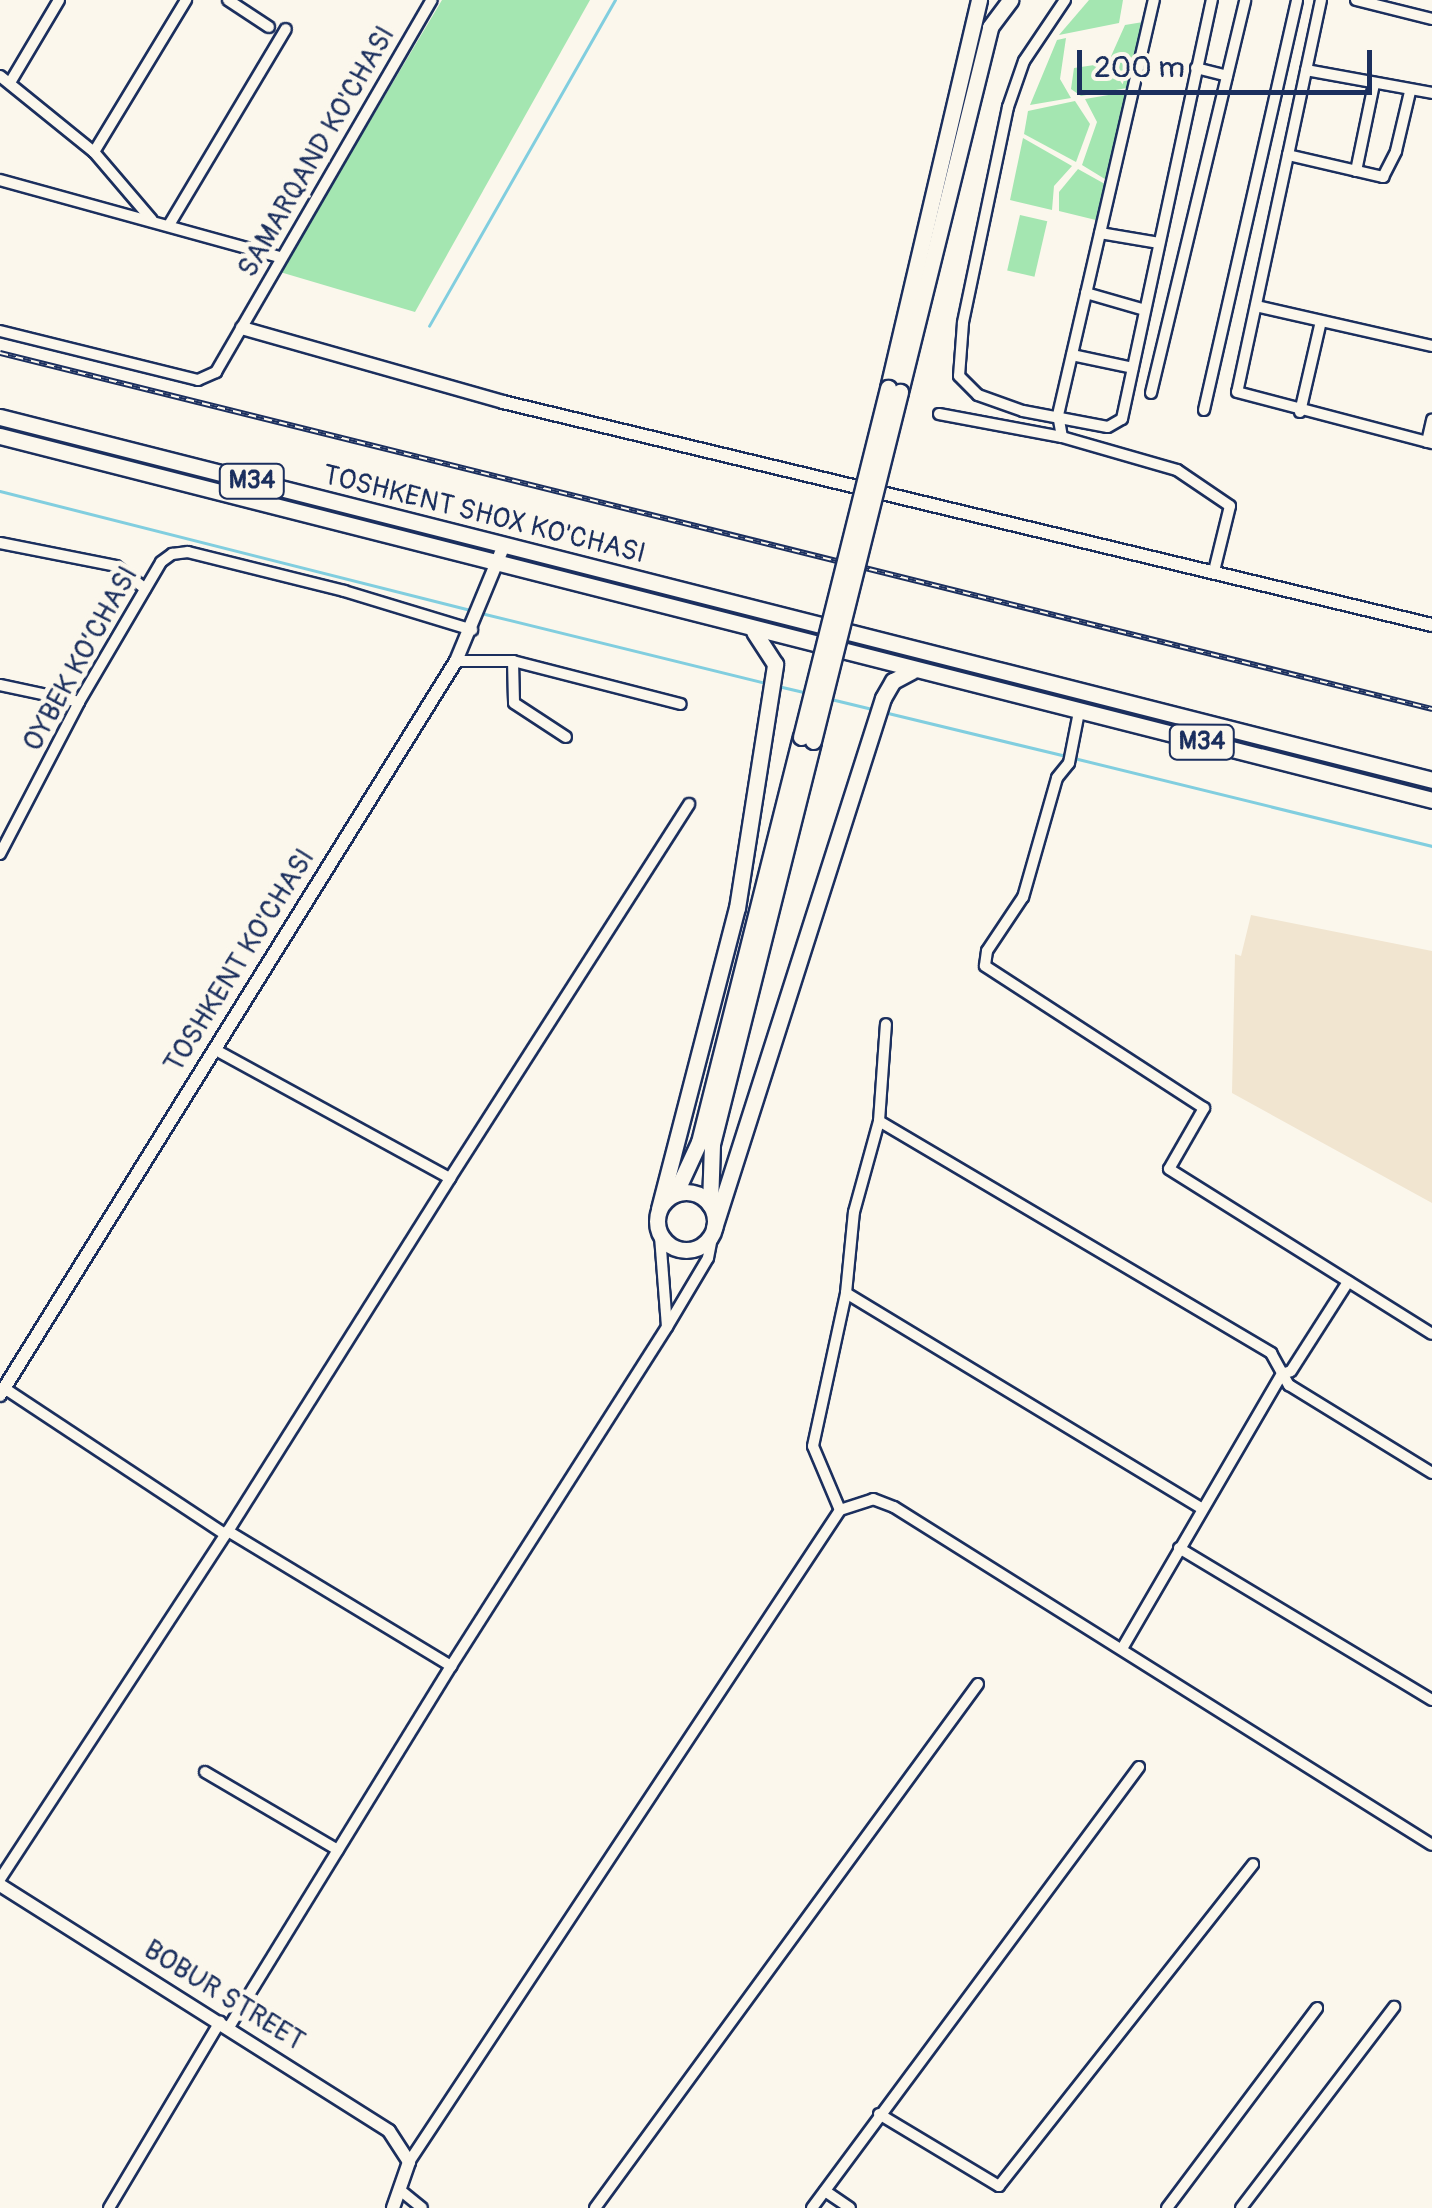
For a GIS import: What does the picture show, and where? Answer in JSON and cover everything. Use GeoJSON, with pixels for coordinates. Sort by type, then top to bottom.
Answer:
{"type":"FeatureCollection","features":[{"type":"Feature","properties":{"kind":"main road"},"geometry":{"type":"LineString","coordinates":[[894,390],[978,0]]}},
{"type":"Feature","properties":{"kind":"main road"},"geometry":{"type":"LineString","coordinates":[[714,1228],[710,1205],[712,1144],[807,739],[990,26],[1010,0]]}},
{"type":"Feature","properties":{"kind":"main road","name":"TOSHKENT SHOX KO'CHASI"},"geometry":{"type":"LineString","coordinates":[[0,417],[1432,780]]}},
{"type":"Feature","properties":{"kind":"main road","name":"M34"},"geometry":{"type":"LineString","coordinates":[[0,436],[498,567]]}},
{"type":"Feature","properties":{"kind":"main road","name":"TOSHKENT SHOX KO'CHASI"},"geometry":{"type":"LineString","coordinates":[[498,567],[1079,712]]}},
{"type":"Feature","properties":{"kind":"main road"},"geometry":{"type":"LineString","coordinates":[[750,630],[769,648],[774,672],[737,908],[659,1209],[660,1236],[672,1247],[689,1250],[705,1242],[714,1228],[883,698],[893,681],[912,670]]}},
{"type":"Feature","properties":{"kind":"main road","name":"M34"},"geometry":{"type":"LineString","coordinates":[[1079,712],[1432,800]]}},
{"type":"Feature","properties":{"kind":"main road"},"geometry":{"type":"LineString","coordinates":[[659,1209],[675,1194],[698,1142],[807,739]]}},
{"type":"Feature","properties":{"kind":"main road"},"geometry":{"type":"LineString","coordinates":[[675,1194],[696,1194],[710,1205]]}},
{"type":"Feature","properties":{"kind":"street"},"geometry":{"type":"LineString","coordinates":[[59,0],[5,78],[94,152],[152,220]]}},
{"type":"Feature","properties":{"kind":"street"},"geometry":{"type":"LineString","coordinates":[[94,152],[186,0]]}},
{"type":"Feature","properties":{"kind":"street"},"geometry":{"type":"LineString","coordinates":[[228,0],[270,27]]}},
{"type":"Feature","properties":{"kind":"street","name":"SAMARQAND KO'CHASI"},"geometry":{"type":"LineString","coordinates":[[0,331],[198,380],[216,372],[279,257],[432,0]]}},
{"type":"Feature","properties":{"kind":"street"},"geometry":{"type":"LineString","coordinates":[[1065,0],[1024,62],[1008,107],[963,323],[959,376],[978,395],[1116,426],[1133,368],[1212,0]]}},
{"type":"Feature","properties":{"kind":"street"},"geometry":{"type":"LineString","coordinates":[[1062,437],[1058,415],[1154,0]]}},
{"type":"Feature","properties":{"kind":"street"},"geometry":{"type":"LineString","coordinates":[[1151,393],[1245,0]]}},
{"type":"Feature","properties":{"kind":"street"},"geometry":{"type":"LineString","coordinates":[[1204,410],[1297,0]]}},
{"type":"Feature","properties":{"kind":"street"},"geometry":{"type":"LineString","coordinates":[[1321,0],[1237,392],[1300,412],[1429,443],[1432,420]]}},
{"type":"Feature","properties":{"kind":"street"},"geometry":{"type":"LineString","coordinates":[[1356,0],[1432,20]]}},
{"type":"Feature","properties":{"kind":"street"},"geometry":{"type":"LineString","coordinates":[[169,225],[286,30]]}},
{"type":"Feature","properties":{"kind":"street"},"geometry":{"type":"LineString","coordinates":[[1196,68],[1227,76]]}},
{"type":"Feature","properties":{"kind":"street"},"geometry":{"type":"LineString","coordinates":[[1306,70],[1432,93]]}},
{"type":"Feature","properties":{"kind":"street"},"geometry":{"type":"LineString","coordinates":[[1356,171],[1374,84]]}},
{"type":"Feature","properties":{"kind":"street"},"geometry":{"type":"LineString","coordinates":[[1288,155],[1356,171],[1388,174],[1410,92]]}},
{"type":"Feature","properties":{"kind":"street"},"geometry":{"type":"LineString","coordinates":[[0,180],[279,257]]}},
{"type":"Feature","properties":{"kind":"street"},"geometry":{"type":"LineString","coordinates":[[1100,233],[1160,244]]}},
{"type":"Feature","properties":{"kind":"street"},"geometry":{"type":"LineString","coordinates":[[1086,294],[1145,310]]}},
{"type":"Feature","properties":{"kind":"street"},"geometry":{"type":"LineString","coordinates":[[1256,306],[1432,346]]}},
{"type":"Feature","properties":{"kind":"street"},"geometry":{"type":"LineString","coordinates":[[1300,412],[1321,321]]}},
{"type":"Feature","properties":{"kind":"street"},"geometry":{"type":"LineString","coordinates":[[242,328],[502,402],[1432,625]]}},
{"type":"Feature","properties":{"kind":"street"},"geometry":{"type":"LineString","coordinates":[[1072,355],[1133,368]]}},
{"type":"Feature","properties":{"kind":"street"},"geometry":{"type":"LineString","coordinates":[[939,414],[1062,437],[1176,470],[1230,506],[1214,571]]}},
{"type":"Feature","properties":{"kind":"street"},"geometry":{"type":"LineString","coordinates":[[0,544],[116,566],[146,589]]}},
{"type":"Feature","properties":{"kind":"street","name":"TOSHKENT KO'CHASI"},"geometry":{"type":"LineString","coordinates":[[2,1391],[456,661],[487,600],[504,546]]}},
{"type":"Feature","properties":{"kind":"street","name":"OYBEK KO’CHASI"},"geometry":{"type":"LineString","coordinates":[[0,854],[6,832],[161,562],[188,552],[476,625]]}},
{"type":"Feature","properties":{"kind":"street"},"geometry":{"type":"LineString","coordinates":[[456,661],[513,662],[681,704]]}},
{"type":"Feature","properties":{"kind":"street"},"geometry":{"type":"LineString","coordinates":[[513,662],[518,709],[566,737]]}},
{"type":"Feature","properties":{"kind":"street"},"geometry":{"type":"LineString","coordinates":[[0,684],[79,702]]}},
{"type":"Feature","properties":{"kind":"street"},"geometry":{"type":"LineString","coordinates":[[1079,712],[1070,758],[1057,778],[1023,898],[987,951],[985,966],[1204,1108],[1169,1169],[1432,1334]]}},
{"type":"Feature","properties":{"kind":"street"},"geometry":{"type":"LineString","coordinates":[[0,1882],[689,804]]}},
{"type":"Feature","properties":{"kind":"street"},"geometry":{"type":"LineString","coordinates":[[840,1510],[814,1446],[846,1293],[854,1212],[880,1121],[876,1105],[886,1024]]}},
{"type":"Feature","properties":{"kind":"street"},"geometry":{"type":"LineString","coordinates":[[214,1049],[450,1178]]}},
{"type":"Feature","properties":{"kind":"street"},"geometry":{"type":"LineString","coordinates":[[880,1121],[1272,1353],[1289,1386],[1432,1474]]}},
{"type":"Feature","properties":{"kind":"street"},"geometry":{"type":"LineString","coordinates":[[109,2208],[667,1327],[708,1258],[714,1228]]}},
{"type":"Feature","properties":{"kind":"street"},"geometry":{"type":"LineString","coordinates":[[660,1236],[667,1327]]}},
{"type":"Feature","properties":{"kind":"street"},"geometry":{"type":"LineString","coordinates":[[1123,1647],[1282,1374],[1292,1371],[1348,1282]]}},
{"type":"Feature","properties":{"kind":"street"},"geometry":{"type":"LineString","coordinates":[[846,1293],[1202,1510]]}},
{"type":"Feature","properties":{"kind":"street"},"geometry":{"type":"LineString","coordinates":[[2,1391],[226,1532],[451,1666]]}},
{"type":"Feature","properties":{"kind":"street"},"geometry":{"type":"LineString","coordinates":[[393,2208],[409,2162],[840,1510],[873,1499],[894,1506],[1432,1845]]}},
{"type":"Feature","properties":{"kind":"street"},"geometry":{"type":"LineString","coordinates":[[1179,1548],[1432,1700]]}},
{"type":"Feature","properties":{"kind":"street"},"geometry":{"type":"LineString","coordinates":[[595,2208],[978,1684]]}},
{"type":"Feature","properties":{"kind":"street"},"geometry":{"type":"LineString","coordinates":[[812,2208],[1139,1767]]}},
{"type":"Feature","properties":{"kind":"street"},"geometry":{"type":"LineString","coordinates":[[205,1772],[338,1850]]}},
{"type":"Feature","properties":{"kind":"street"},"geometry":{"type":"LineString","coordinates":[[880,2114],[998,2186],[1253,1864]]}},
{"type":"Feature","properties":{"kind":"street","name":"BOBUR STREET"},"geometry":{"type":"LineString","coordinates":[[0,1882],[389,2131],[409,2162]]}},
{"type":"Feature","properties":{"kind":"street"},"geometry":{"type":"LineString","coordinates":[[1241,2208],[1394,2007]]}},
{"type":"Feature","properties":{"kind":"street"},"geometry":{"type":"LineString","coordinates":[[1167,2208],[1317,2008]]}},
{"type":"Feature","properties":{"kind":"street"},"geometry":{"type":"LineString","coordinates":[[400,2190],[422,2208]]}},
{"type":"Feature","properties":{"kind":"street"},"geometry":{"type":"LineString","coordinates":[[825,2191],[850,2208]]}},
{"type":"Feature","properties":{"kind":"shaded area"},"geometry":{"type":"Polygon","coordinates":[[[1251,915],[1432,951],[1432,1203],[1232,1093],[1235,954],[1241,956],[1251,915]]]}},
{"type":"Feature","properties":{"kind":"green space"},"geometry":{"type":"Polygon","coordinates":[[[442,0],[590,0],[415,312],[280,272],[442,0]]]}},
{"type":"Feature","properties":{"kind":"green space"},"geometry":{"type":"Polygon","coordinates":[[[1089,0],[1123,0],[1119,23],[1059,35],[1089,0]]]}},
{"type":"Feature","properties":{"kind":"green space"},"geometry":{"type":"Polygon","coordinates":[[[1149,21],[1133,87],[1081,96],[1071,89],[1074,68],[1108,63],[1125,25],[1149,21]]]}},
{"type":"Feature","properties":{"kind":"green space"},"geometry":{"type":"Polygon","coordinates":[[[1066,38],[1060,79],[1071,98],[1030,105],[1057,40],[1066,38]]]}},
{"type":"Feature","properties":{"kind":"green space"},"geometry":{"type":"Polygon","coordinates":[[[1132,91],[1113,184],[1082,165],[1097,122],[1085,99],[1132,91]]]}},
{"type":"Feature","properties":{"kind":"green space"},"geometry":{"type":"Polygon","coordinates":[[[1075,101],[1090,124],[1076,162],[1024,134],[1028,111],[1075,101]]]}},
{"type":"Feature","properties":{"kind":"green space"},"geometry":{"type":"Polygon","coordinates":[[[1023,138],[1072,166],[1054,186],[1052,210],[1010,200],[1023,138]]]}},
{"type":"Feature","properties":{"kind":"green space"},"geometry":{"type":"Polygon","coordinates":[[[1078,169],[1112,188],[1104,222],[1059,211],[1059,192],[1078,169]]]}},
{"type":"Feature","properties":{"kind":"green space"},"geometry":{"type":"Polygon","coordinates":[[[1020,215],[1047,221],[1034,277],[1007,271],[1020,215]]]}},
{"type":"Feature","properties":{"kind":"waterway"},"geometry":{"type":"LineString","coordinates":[[429,326],[615,0]]}},
{"type":"Feature","properties":{"kind":"waterway"},"geometry":{"type":"LineString","coordinates":[[0,491],[474,611]]}},
{"type":"Feature","properties":{"kind":"waterway"},"geometry":{"type":"LineString","coordinates":[[481,613],[765,683]]}},
{"type":"Feature","properties":{"kind":"waterway"},"geometry":{"type":"LineString","coordinates":[[778,686],[804,692]]}},
{"type":"Feature","properties":{"kind":"waterway"},"geometry":{"type":"LineString","coordinates":[[831,699],[872,709]]}},
{"type":"Feature","properties":{"kind":"waterway"},"geometry":{"type":"LineString","coordinates":[[884,712],[1066,756]]}},
{"type":"Feature","properties":{"kind":"waterway"},"geometry":{"type":"LineString","coordinates":[[1074,758],[1432,846]]}},
{"type":"Feature","properties":{"kind":"railway"},"geometry":{"type":"LineString","coordinates":[[0,353],[1432,709]]}}]}
